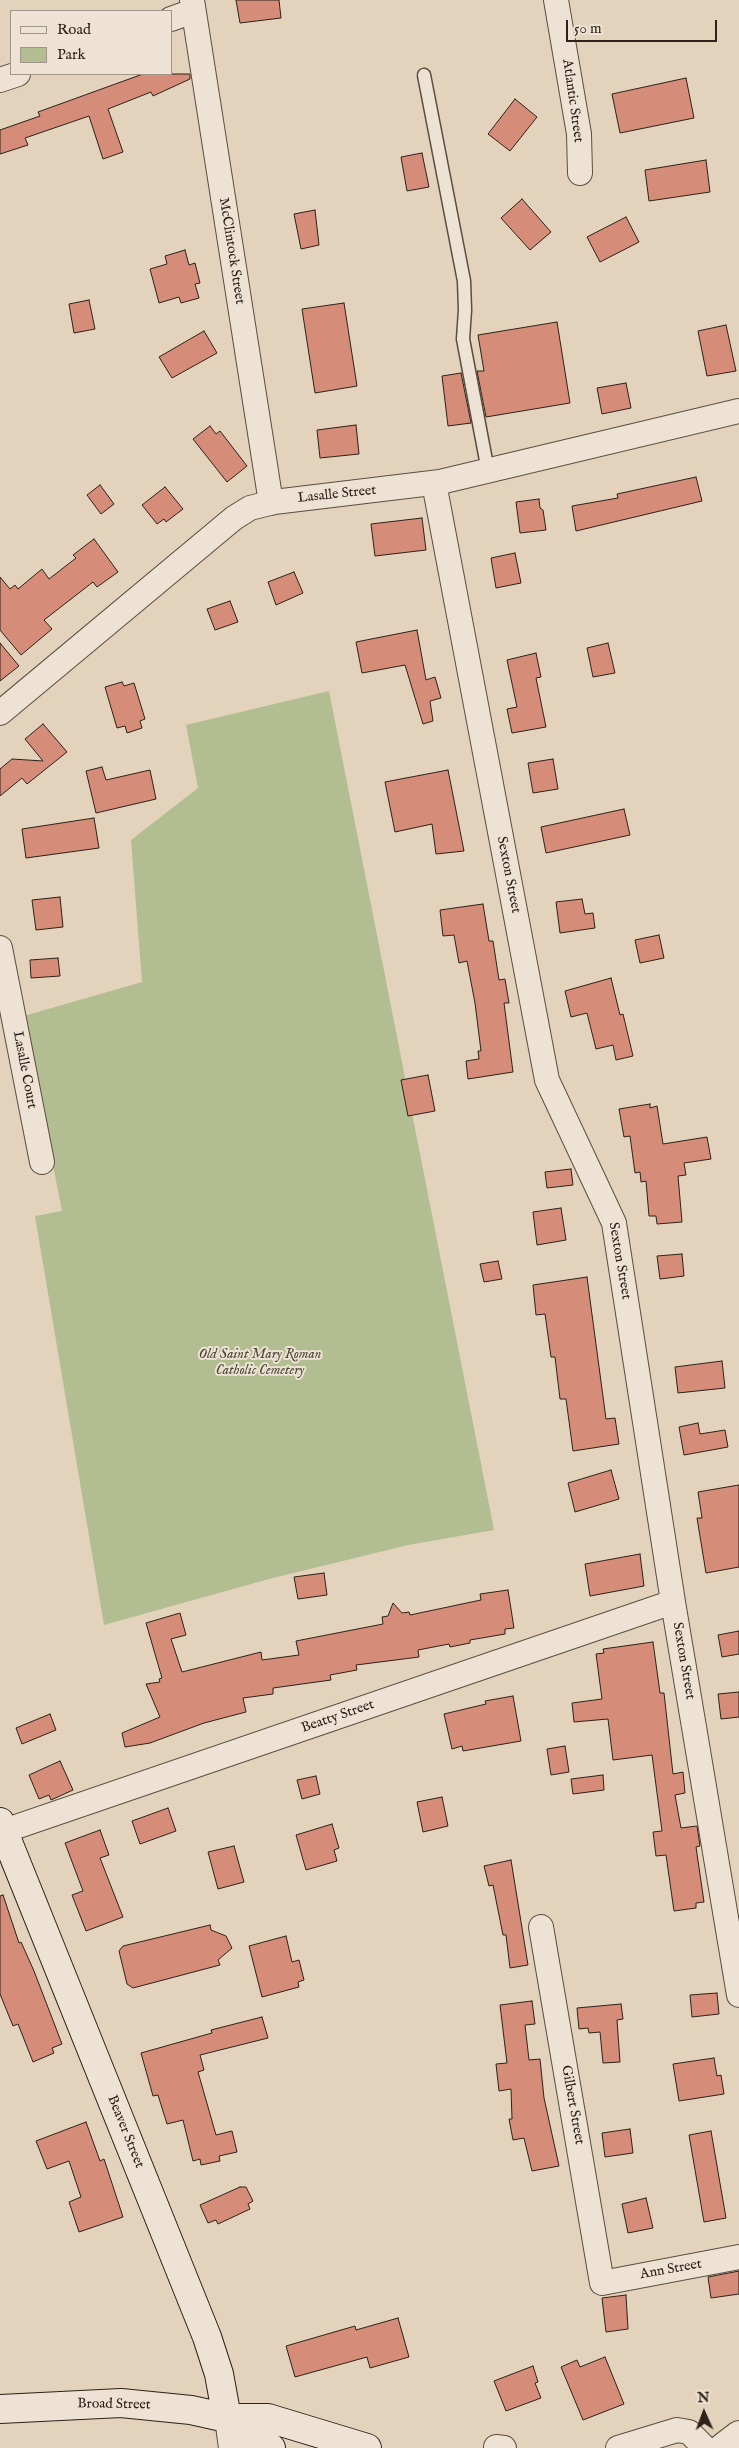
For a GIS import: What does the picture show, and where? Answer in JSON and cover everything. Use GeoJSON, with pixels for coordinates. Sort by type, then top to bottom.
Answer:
{"type":"FeatureCollection","features":[{"type":"Feature","properties":{"kind":"main road","name":"Beaver Street"},"geometry":{"type":"LineString","coordinates":[[2,1827],[207,2337],[219,2374],[227,2418]]}},
{"type":"Feature","properties":{"kind":"main road","name":"Broad Street"},"geometry":{"type":"LineString","coordinates":[[0,2409],[121,2403],[191,2410],[227,2418]]}},
{"type":"Feature","properties":{"kind":"main road"},"geometry":{"type":"LineString","coordinates":[[227,2418],[250,2437],[271,2448]]}},
{"type":"Feature","properties":{"kind":"main road"},"geometry":{"type":"LineString","coordinates":[[227,2418],[268,2418],[367,2448]]}},
{"type":"Feature","properties":{"kind":"main road"},"geometry":{"type":"LineString","coordinates":[[722,2448],[739,2434]]}},
{"type":"Feature","properties":{"kind":"street","name":"Atlantic Street"},"geometry":{"type":"LineString","coordinates":[[556,0],[579,134],[580,173]]}},
{"type":"Feature","properties":{"kind":"street","name":"McClintock Street"},"geometry":{"type":"LineString","coordinates":[[185,10],[271,503]]}},
{"type":"Feature","properties":{"kind":"street"},"geometry":{"type":"LineString","coordinates":[[0,80],[15,75]]}},
{"type":"Feature","properties":{"kind":"street","name":"Lasalle Street"},"geometry":{"type":"LineString","coordinates":[[0,713],[234,518],[250,508],[271,503],[434,483],[739,411]]}},
{"type":"Feature","properties":{"kind":"street","name":"Sexton Street"},"geometry":{"type":"LineString","coordinates":[[434,483],[547,1080],[614,1223],[673,1602],[739,1995]]}},
{"type":"Feature","properties":{"kind":"street","name":"Lasalle Court"},"geometry":{"type":"LineString","coordinates":[[0,948],[42,1162]]}},
{"type":"Feature","properties":{"kind":"street","name":"Beatty Street"},"geometry":{"type":"LineString","coordinates":[[2,1827],[673,1602]]}},
{"type":"Feature","properties":{"kind":"street","name":"Gilbert Street"},"geometry":{"type":"LineString","coordinates":[[541,1927],[602,2282]]}},
{"type":"Feature","properties":{"kind":"street","name":"Ann Street"},"geometry":{"type":"LineString","coordinates":[[602,2282],[739,2257]]}},
{"type":"Feature","properties":{"kind":"street","name":"Beaver Street"},"geometry":{"type":"LineString","coordinates":[[227,2418],[231,2448]]}},
{"type":"Feature","properties":{"kind":"street"},"geometry":{"type":"LineString","coordinates":[[618,2448],[677,2430],[689,2432],[705,2448]]}},
{"type":"Feature","properties":{"kind":"lane"},"geometry":{"type":"LineString","coordinates":[[424,75],[464,281],[463,339],[488,471]]}},
{"type":"Feature","properties":{"kind":"green space","name":"Old Saint Mary Roman Catholic Cemetery"},"geometry":{"type":"Polygon","coordinates":[[[329,691],[494,1530],[408,1545],[269,1579],[104,1625],[35,1216],[62,1211],[24,1016],[142,982],[131,840],[198,788],[186,725],[329,691]]]}},
{"type":"Feature","properties":{"kind":"building"},"geometry":{"type":"Polygon","coordinates":[[[236,0],[279,0],[281,18],[240,23],[236,0]]]}},
{"type":"Feature","properties":{"kind":"building"},"geometry":{"type":"Polygon","coordinates":[[[190,74],[190,79],[153,96],[151,92],[108,109],[123,152],[103,159],[89,116],[25,138],[28,145],[0,154],[0,130],[40,116],[38,112],[140,75],[190,74]]]}},
{"type":"Feature","properties":{"kind":"building"},"geometry":{"type":"Polygon","coordinates":[[[686,78],[694,118],[620,133],[612,94],[686,78]]]}},
{"type":"Feature","properties":{"kind":"building"},"geometry":{"type":"Polygon","coordinates":[[[515,99],[537,117],[510,151],[488,134],[515,99]]]}},
{"type":"Feature","properties":{"kind":"building"},"geometry":{"type":"Polygon","coordinates":[[[422,153],[429,187],[407,191],[401,157],[422,153]]]}},
{"type":"Feature","properties":{"kind":"building"},"geometry":{"type":"Polygon","coordinates":[[[706,160],[710,192],[649,201],[645,170],[706,160]]]}},
{"type":"Feature","properties":{"kind":"building"},"geometry":{"type":"Polygon","coordinates":[[[522,199],[551,232],[530,250],[501,218],[522,199]]]}},
{"type":"Feature","properties":{"kind":"building"},"geometry":{"type":"Polygon","coordinates":[[[315,210],[319,245],[301,249],[294,214],[315,210]]]}},
{"type":"Feature","properties":{"kind":"building"},"geometry":{"type":"Polygon","coordinates":[[[626,217],[639,242],[600,262],[587,237],[626,217]]]}},
{"type":"Feature","properties":{"kind":"building"},"geometry":{"type":"Polygon","coordinates":[[[185,250],[189,265],[195,263],[200,283],[195,284],[199,298],[181,303],[179,297],[159,303],[150,269],[167,264],[165,256],[185,250]]]}},
{"type":"Feature","properties":{"kind":"building"},"geometry":{"type":"Polygon","coordinates":[[[89,300],[95,329],[74,333],[69,304],[89,300]]]}},
{"type":"Feature","properties":{"kind":"building"},"geometry":{"type":"Polygon","coordinates":[[[344,303],[357,386],[315,393],[302,309],[344,303]]]}},
{"type":"Feature","properties":{"kind":"building"},"geometry":{"type":"Polygon","coordinates":[[[557,322],[570,403],[486,417],[477,371],[484,371],[478,335],[557,322]]]}},
{"type":"Feature","properties":{"kind":"building"},"geometry":{"type":"Polygon","coordinates":[[[726,325],[736,371],[707,376],[698,331],[726,325]]]}},
{"type":"Feature","properties":{"kind":"building"},"geometry":{"type":"Polygon","coordinates":[[[204,331],[217,353],[172,378],[159,357],[204,331]]]}},
{"type":"Feature","properties":{"kind":"building"},"geometry":{"type":"Polygon","coordinates":[[[461,373],[471,423],[448,426],[442,376],[461,373]]]}},
{"type":"Feature","properties":{"kind":"building"},"geometry":{"type":"Polygon","coordinates":[[[626,383],[631,408],[602,414],[597,388],[626,383]]]}},
{"type":"Feature","properties":{"kind":"building"},"geometry":{"type":"Polygon","coordinates":[[[356,425],[359,454],[320,458],[317,430],[356,425]]]}},
{"type":"Feature","properties":{"kind":"building"},"geometry":{"type":"Polygon","coordinates":[[[210,426],[216,434],[220,431],[247,466],[227,482],[193,439],[210,426]]]}},
{"type":"Feature","properties":{"kind":"building"},"geometry":{"type":"Polygon","coordinates":[[[696,477],[702,501],[576,531],[572,506],[618,498],[617,494],[696,477]]]}},
{"type":"Feature","properties":{"kind":"building"},"geometry":{"type":"Polygon","coordinates":[[[100,485],[114,504],[101,514],[87,495],[100,485]]]}},
{"type":"Feature","properties":{"kind":"building"},"geometry":{"type":"Polygon","coordinates":[[[165,487],[183,509],[166,522],[164,519],[157,524],[142,505],[165,487]]]}},
{"type":"Feature","properties":{"kind":"building"},"geometry":{"type":"Polygon","coordinates":[[[539,499],[546,530],[520,533],[516,502],[539,499]]]}},
{"type":"Feature","properties":{"kind":"building"},"geometry":{"type":"Polygon","coordinates":[[[422,518],[426,550],[375,556],[371,524],[422,518]]]}},
{"type":"Feature","properties":{"kind":"building"},"geometry":{"type":"Polygon","coordinates":[[[94,539],[118,572],[97,587],[93,582],[44,620],[52,629],[21,655],[0,630],[0,577],[10,589],[15,585],[18,589],[42,569],[49,579],[76,558],[73,555],[94,539]]]}},
{"type":"Feature","properties":{"kind":"building"},"geometry":{"type":"Polygon","coordinates":[[[515,553],[521,583],[496,588],[491,558],[515,553]]]}},
{"type":"Feature","properties":{"kind":"building"},"geometry":{"type":"Polygon","coordinates":[[[294,572],[303,593],[276,605],[268,582],[294,572]]]}},
{"type":"Feature","properties":{"kind":"building"},"geometry":{"type":"Polygon","coordinates":[[[230,601],[238,622],[215,630],[207,609],[230,601]]]}},
{"type":"Feature","properties":{"kind":"building"},"geometry":{"type":"Polygon","coordinates":[[[417,630],[426,680],[435,677],[441,698],[430,701],[433,721],[423,724],[405,665],[362,673],[356,642],[417,630]]]}},
{"type":"Feature","properties":{"kind":"building"},"geometry":{"type":"Polygon","coordinates":[[[0,643],[19,666],[0,681],[0,643]]]}},
{"type":"Feature","properties":{"kind":"building"},"geometry":{"type":"Polygon","coordinates":[[[608,643],[615,673],[593,677],[587,648],[608,643]]]}},
{"type":"Feature","properties":{"kind":"building"},"geometry":{"type":"Polygon","coordinates":[[[536,653],[541,677],[536,678],[546,727],[512,733],[507,709],[517,707],[507,660],[536,653]]]}},
{"type":"Feature","properties":{"kind":"building"},"geometry":{"type":"Polygon","coordinates":[[[122,682],[124,686],[134,683],[145,719],[140,721],[142,728],[127,733],[125,726],[117,728],[105,687],[122,682]]]}},
{"type":"Feature","properties":{"kind":"building"},"geometry":{"type":"Polygon","coordinates":[[[43,724],[67,752],[27,784],[22,778],[0,796],[0,769],[12,759],[43,761],[25,739],[43,724]]]}},
{"type":"Feature","properties":{"kind":"building"},"geometry":{"type":"Polygon","coordinates":[[[553,759],[558,789],[533,793],[528,763],[553,759]]]}},
{"type":"Feature","properties":{"kind":"building"},"geometry":{"type":"Polygon","coordinates":[[[102,767],[106,780],[150,770],[156,799],[96,813],[86,771],[102,767]]]}},
{"type":"Feature","properties":{"kind":"building"},"geometry":{"type":"Polygon","coordinates":[[[448,770],[464,851],[436,854],[432,824],[395,832],[385,782],[448,770]]]}},
{"type":"Feature","properties":{"kind":"building"},"geometry":{"type":"Polygon","coordinates":[[[624,809],[630,835],[546,853],[541,827],[624,809]]]}},
{"type":"Feature","properties":{"kind":"building"},"geometry":{"type":"Polygon","coordinates":[[[94,818],[99,848],[26,858],[22,829],[94,818]]]}},
{"type":"Feature","properties":{"kind":"building"},"geometry":{"type":"Polygon","coordinates":[[[60,897],[63,927],[36,930],[32,900],[60,897]]]}},
{"type":"Feature","properties":{"kind":"building"},"geometry":{"type":"Polygon","coordinates":[[[582,899],[585,914],[593,913],[595,928],[560,933],[556,902],[582,899]]]}},
{"type":"Feature","properties":{"kind":"building"},"geometry":{"type":"Polygon","coordinates":[[[483,904],[489,941],[493,941],[499,980],[505,979],[509,1003],[504,1003],[513,1072],[468,1079],[466,1061],[479,1059],[478,1051],[481,1051],[475,1003],[467,961],[459,963],[454,935],[443,936],[440,910],[483,904]]]}},
{"type":"Feature","properties":{"kind":"building"},"geometry":{"type":"Polygon","coordinates":[[[659,935],[664,958],[640,963],[635,940],[659,935]]]}},
{"type":"Feature","properties":{"kind":"building"},"geometry":{"type":"Polygon","coordinates":[[[58,958],[60,976],[31,978],[30,960],[58,958]]]}},
{"type":"Feature","properties":{"kind":"building"},"geometry":{"type":"Polygon","coordinates":[[[611,978],[620,1015],[623,1014],[633,1056],[616,1060],[613,1045],[596,1049],[587,1013],[571,1017],[565,991],[611,978]]]}},
{"type":"Feature","properties":{"kind":"building"},"geometry":{"type":"Polygon","coordinates":[[[428,1075],[435,1111],[408,1116],[401,1080],[428,1075]]]}},
{"type":"Feature","properties":{"kind":"building"},"geometry":{"type":"Polygon","coordinates":[[[650,1104],[650,1108],[657,1106],[663,1144],[707,1137],[711,1159],[684,1163],[686,1175],[678,1176],[682,1222],[657,1224],[656,1216],[649,1216],[646,1181],[641,1182],[640,1172],[635,1173],[630,1136],[624,1137],[619,1109],[650,1104]]]}},
{"type":"Feature","properties":{"kind":"building"},"geometry":{"type":"Polygon","coordinates":[[[571,1169],[573,1185],[547,1188],[545,1172],[571,1169]]]}},
{"type":"Feature","properties":{"kind":"building"},"geometry":{"type":"Polygon","coordinates":[[[561,1208],[566,1240],[537,1245],[533,1212],[561,1208]]]}},
{"type":"Feature","properties":{"kind":"building"},"geometry":{"type":"Polygon","coordinates":[[[682,1254],[684,1276],[660,1279],[657,1256],[682,1254]]]}},
{"type":"Feature","properties":{"kind":"building"},"geometry":{"type":"Polygon","coordinates":[[[498,1261],[502,1279],[484,1282],[480,1264],[498,1261]]]}},
{"type":"Feature","properties":{"kind":"building"},"geometry":{"type":"Polygon","coordinates":[[[587,1277],[606,1419],[615,1418],[619,1444],[573,1451],[566,1399],[560,1399],[555,1357],[551,1357],[545,1314],[536,1315],[533,1285],[587,1277]]]}},
{"type":"Feature","properties":{"kind":"building"},"geometry":{"type":"Polygon","coordinates":[[[722,1361],[725,1388],[678,1393],[675,1367],[722,1361]]]}},
{"type":"Feature","properties":{"kind":"building"},"geometry":{"type":"Polygon","coordinates":[[[698,1423],[700,1434],[725,1430],[728,1447],[684,1455],[679,1427],[698,1423]]]}},
{"type":"Feature","properties":{"kind":"building"},"geometry":{"type":"Polygon","coordinates":[[[611,1470],[619,1499],[575,1512],[568,1483],[611,1470]]]}},
{"type":"Feature","properties":{"kind":"building"},"geometry":{"type":"Polygon","coordinates":[[[739,1485],[739,1567],[706,1573],[697,1518],[702,1518],[698,1492],[739,1485]]]}},
{"type":"Feature","properties":{"kind":"building"},"geometry":{"type":"Polygon","coordinates":[[[640,1554],[644,1586],[590,1596],[585,1564],[640,1554]]]}},
{"type":"Feature","properties":{"kind":"building"},"geometry":{"type":"Polygon","coordinates":[[[324,1573],[327,1595],[298,1599],[294,1577],[324,1573]]]}},
{"type":"Feature","properties":{"kind":"building"},"geometry":{"type":"Polygon","coordinates":[[[508,1590],[514,1628],[505,1629],[505,1634],[470,1640],[470,1643],[450,1647],[449,1644],[418,1650],[419,1657],[356,1665],[357,1670],[330,1675],[331,1680],[273,1688],[273,1694],[243,1698],[246,1712],[204,1723],[150,1743],[125,1747],[122,1733],[160,1717],[146,1684],[160,1682],[159,1679],[162,1678],[146,1623],[180,1613],[186,1635],[171,1639],[182,1672],[261,1652],[262,1660],[299,1655],[296,1641],[383,1624],[382,1617],[388,1616],[393,1603],[402,1613],[409,1612],[410,1615],[481,1600],[480,1594],[508,1590]]]}},
{"type":"Feature","properties":{"kind":"building"},"geometry":{"type":"Polygon","coordinates":[[[739,1631],[739,1654],[722,1657],[718,1635],[739,1631]]]}},
{"type":"Feature","properties":{"kind":"building"},"geometry":{"type":"Polygon","coordinates":[[[653,1642],[660,1693],[664,1693],[673,1774],[683,1772],[685,1793],[675,1795],[681,1828],[697,1826],[700,1846],[696,1847],[704,1902],[696,1903],[696,1908],[674,1911],[666,1855],[656,1856],[653,1832],[662,1831],[652,1755],[613,1760],[608,1719],[574,1722],[572,1703],[602,1699],[596,1654],[604,1653],[603,1649],[653,1642]]]}},
{"type":"Feature","properties":{"kind":"building"},"geometry":{"type":"Polygon","coordinates":[[[739,1692],[739,1717],[721,1719],[718,1694],[739,1692]]]}},
{"type":"Feature","properties":{"kind":"building"},"geometry":{"type":"Polygon","coordinates":[[[513,1696],[521,1741],[463,1751],[462,1746],[452,1749],[444,1714],[486,1704],[485,1701],[513,1696]]]}},
{"type":"Feature","properties":{"kind":"building"},"geometry":{"type":"Polygon","coordinates":[[[50,1714],[56,1730],[22,1744],[16,1728],[50,1714]]]}},
{"type":"Feature","properties":{"kind":"building"},"geometry":{"type":"Polygon","coordinates":[[[565,1746],[569,1772],[551,1775],[547,1749],[565,1746]]]}},
{"type":"Feature","properties":{"kind":"building"},"geometry":{"type":"Polygon","coordinates":[[[60,1761],[73,1790],[51,1800],[49,1795],[39,1799],[29,1775],[60,1761]]]}},
{"type":"Feature","properties":{"kind":"building"},"geometry":{"type":"Polygon","coordinates":[[[603,1775],[604,1790],[573,1794],[571,1779],[603,1775]]]}},
{"type":"Feature","properties":{"kind":"building"},"geometry":{"type":"Polygon","coordinates":[[[316,1776],[320,1794],[302,1799],[297,1780],[316,1776]]]}},
{"type":"Feature","properties":{"kind":"building"},"geometry":{"type":"Polygon","coordinates":[[[442,1797],[448,1826],[423,1832],[417,1802],[442,1797]]]}},
{"type":"Feature","properties":{"kind":"building"},"geometry":{"type":"Polygon","coordinates":[[[168,1808],[176,1831],[140,1844],[132,1821],[168,1808]]]}},
{"type":"Feature","properties":{"kind":"building"},"geometry":{"type":"Polygon","coordinates":[[[332,1824],[339,1848],[334,1850],[337,1861],[306,1870],[296,1835],[332,1824]]]}},
{"type":"Feature","properties":{"kind":"building"},"geometry":{"type":"Polygon","coordinates":[[[100,1830],[109,1855],[100,1858],[123,1917],[86,1931],[72,1895],[83,1891],[65,1843],[100,1830]]]}},
{"type":"Feature","properties":{"kind":"building"},"geometry":{"type":"Polygon","coordinates":[[[234,1846],[244,1882],[218,1889],[208,1852],[234,1846]]]}},
{"type":"Feature","properties":{"kind":"building"},"geometry":{"type":"Polygon","coordinates":[[[511,1860],[528,1965],[510,1968],[506,1935],[503,1935],[493,1885],[489,1886],[484,1866],[511,1860]]]}},
{"type":"Feature","properties":{"kind":"building"},"geometry":{"type":"Polygon","coordinates":[[[3,1895],[19,1943],[21,1942],[34,1971],[62,2044],[52,2048],[54,2053],[33,2062],[18,2024],[13,2026],[0,1994],[0,1896],[3,1895]]]}},
{"type":"Feature","properties":{"kind":"building"},"geometry":{"type":"Polygon","coordinates":[[[210,1925],[211,1930],[226,1936],[232,1948],[218,1960],[220,1965],[133,1988],[127,1984],[119,1951],[123,1946],[210,1925]]]}},
{"type":"Feature","properties":{"kind":"building"},"geometry":{"type":"Polygon","coordinates":[[[286,1936],[292,1962],[299,1960],[304,1980],[298,1982],[299,1987],[262,1997],[249,1946],[286,1936]]]}},
{"type":"Feature","properties":{"kind":"building"},"geometry":{"type":"Polygon","coordinates":[[[717,1993],[719,2014],[692,2017],[690,1995],[717,1993]]]}},
{"type":"Feature","properties":{"kind":"building"},"geometry":{"type":"Polygon","coordinates":[[[532,2001],[535,2024],[525,2025],[529,2060],[540,2059],[544,2098],[559,2166],[532,2171],[524,2138],[513,2140],[509,2119],[512,2119],[511,2089],[499,2091],[496,2064],[507,2063],[500,2005],[532,2001]]]}},
{"type":"Feature","properties":{"kind":"building"},"geometry":{"type":"Polygon","coordinates":[[[621,2004],[623,2019],[617,2020],[620,2062],[603,2063],[600,2032],[589,2033],[588,2028],[579,2029],[577,2008],[621,2004]]]}},
{"type":"Feature","properties":{"kind":"building"},"geometry":{"type":"Polygon","coordinates":[[[262,2017],[268,2038],[200,2055],[204,2070],[198,2072],[216,2135],[232,2131],[237,2152],[219,2156],[220,2161],[201,2165],[200,2159],[193,2161],[183,2120],[167,2124],[158,2095],[153,2096],[141,2053],[212,2033],[211,2030],[262,2017]]]}},
{"type":"Feature","properties":{"kind":"building"},"geometry":{"type":"Polygon","coordinates":[[[714,2058],[717,2076],[721,2075],[724,2094],[679,2101],[673,2064],[714,2058]]]}},
{"type":"Feature","properties":{"kind":"building"},"geometry":{"type":"Polygon","coordinates":[[[86,2122],[100,2161],[104,2159],[123,2217],[79,2232],[69,2202],[81,2197],[69,2161],[47,2169],[36,2141],[86,2122]]]}},
{"type":"Feature","properties":{"kind":"building"},"geometry":{"type":"Polygon","coordinates":[[[630,2129],[633,2153],[605,2157],[602,2133],[630,2129]]]}},
{"type":"Feature","properties":{"kind":"building"},"geometry":{"type":"Polygon","coordinates":[[[711,2131],[726,2218],[704,2222],[689,2135],[711,2131]]]}},
{"type":"Feature","properties":{"kind":"building"},"geometry":{"type":"Polygon","coordinates":[[[240,2187],[246,2187],[253,2201],[248,2204],[250,2209],[218,2224],[216,2220],[208,2223],[200,2205],[240,2187]]]}},
{"type":"Feature","properties":{"kind":"building"},"geometry":{"type":"Polygon","coordinates":[[[646,2198],[653,2228],[628,2233],[622,2204],[646,2198]]]}},
{"type":"Feature","properties":{"kind":"building"},"geometry":{"type":"Polygon","coordinates":[[[739,2271],[739,2294],[711,2298],[708,2277],[739,2271]]]}},
{"type":"Feature","properties":{"kind":"building"},"geometry":{"type":"Polygon","coordinates":[[[626,2295],[628,2329],[606,2332],[602,2298],[626,2295]]]}},
{"type":"Feature","properties":{"kind":"building"},"geometry":{"type":"Polygon","coordinates":[[[398,2318],[409,2357],[370,2368],[367,2357],[295,2377],[286,2346],[355,2326],[356,2330],[398,2318]]]}},
{"type":"Feature","properties":{"kind":"building"},"geometry":{"type":"Polygon","coordinates":[[[605,2357],[624,2404],[583,2420],[561,2367],[577,2360],[580,2367],[605,2357]]]}},
{"type":"Feature","properties":{"kind":"building"},"geometry":{"type":"Polygon","coordinates":[[[533,2366],[538,2382],[535,2383],[541,2398],[506,2411],[494,2381],[533,2366]]]}}]}
